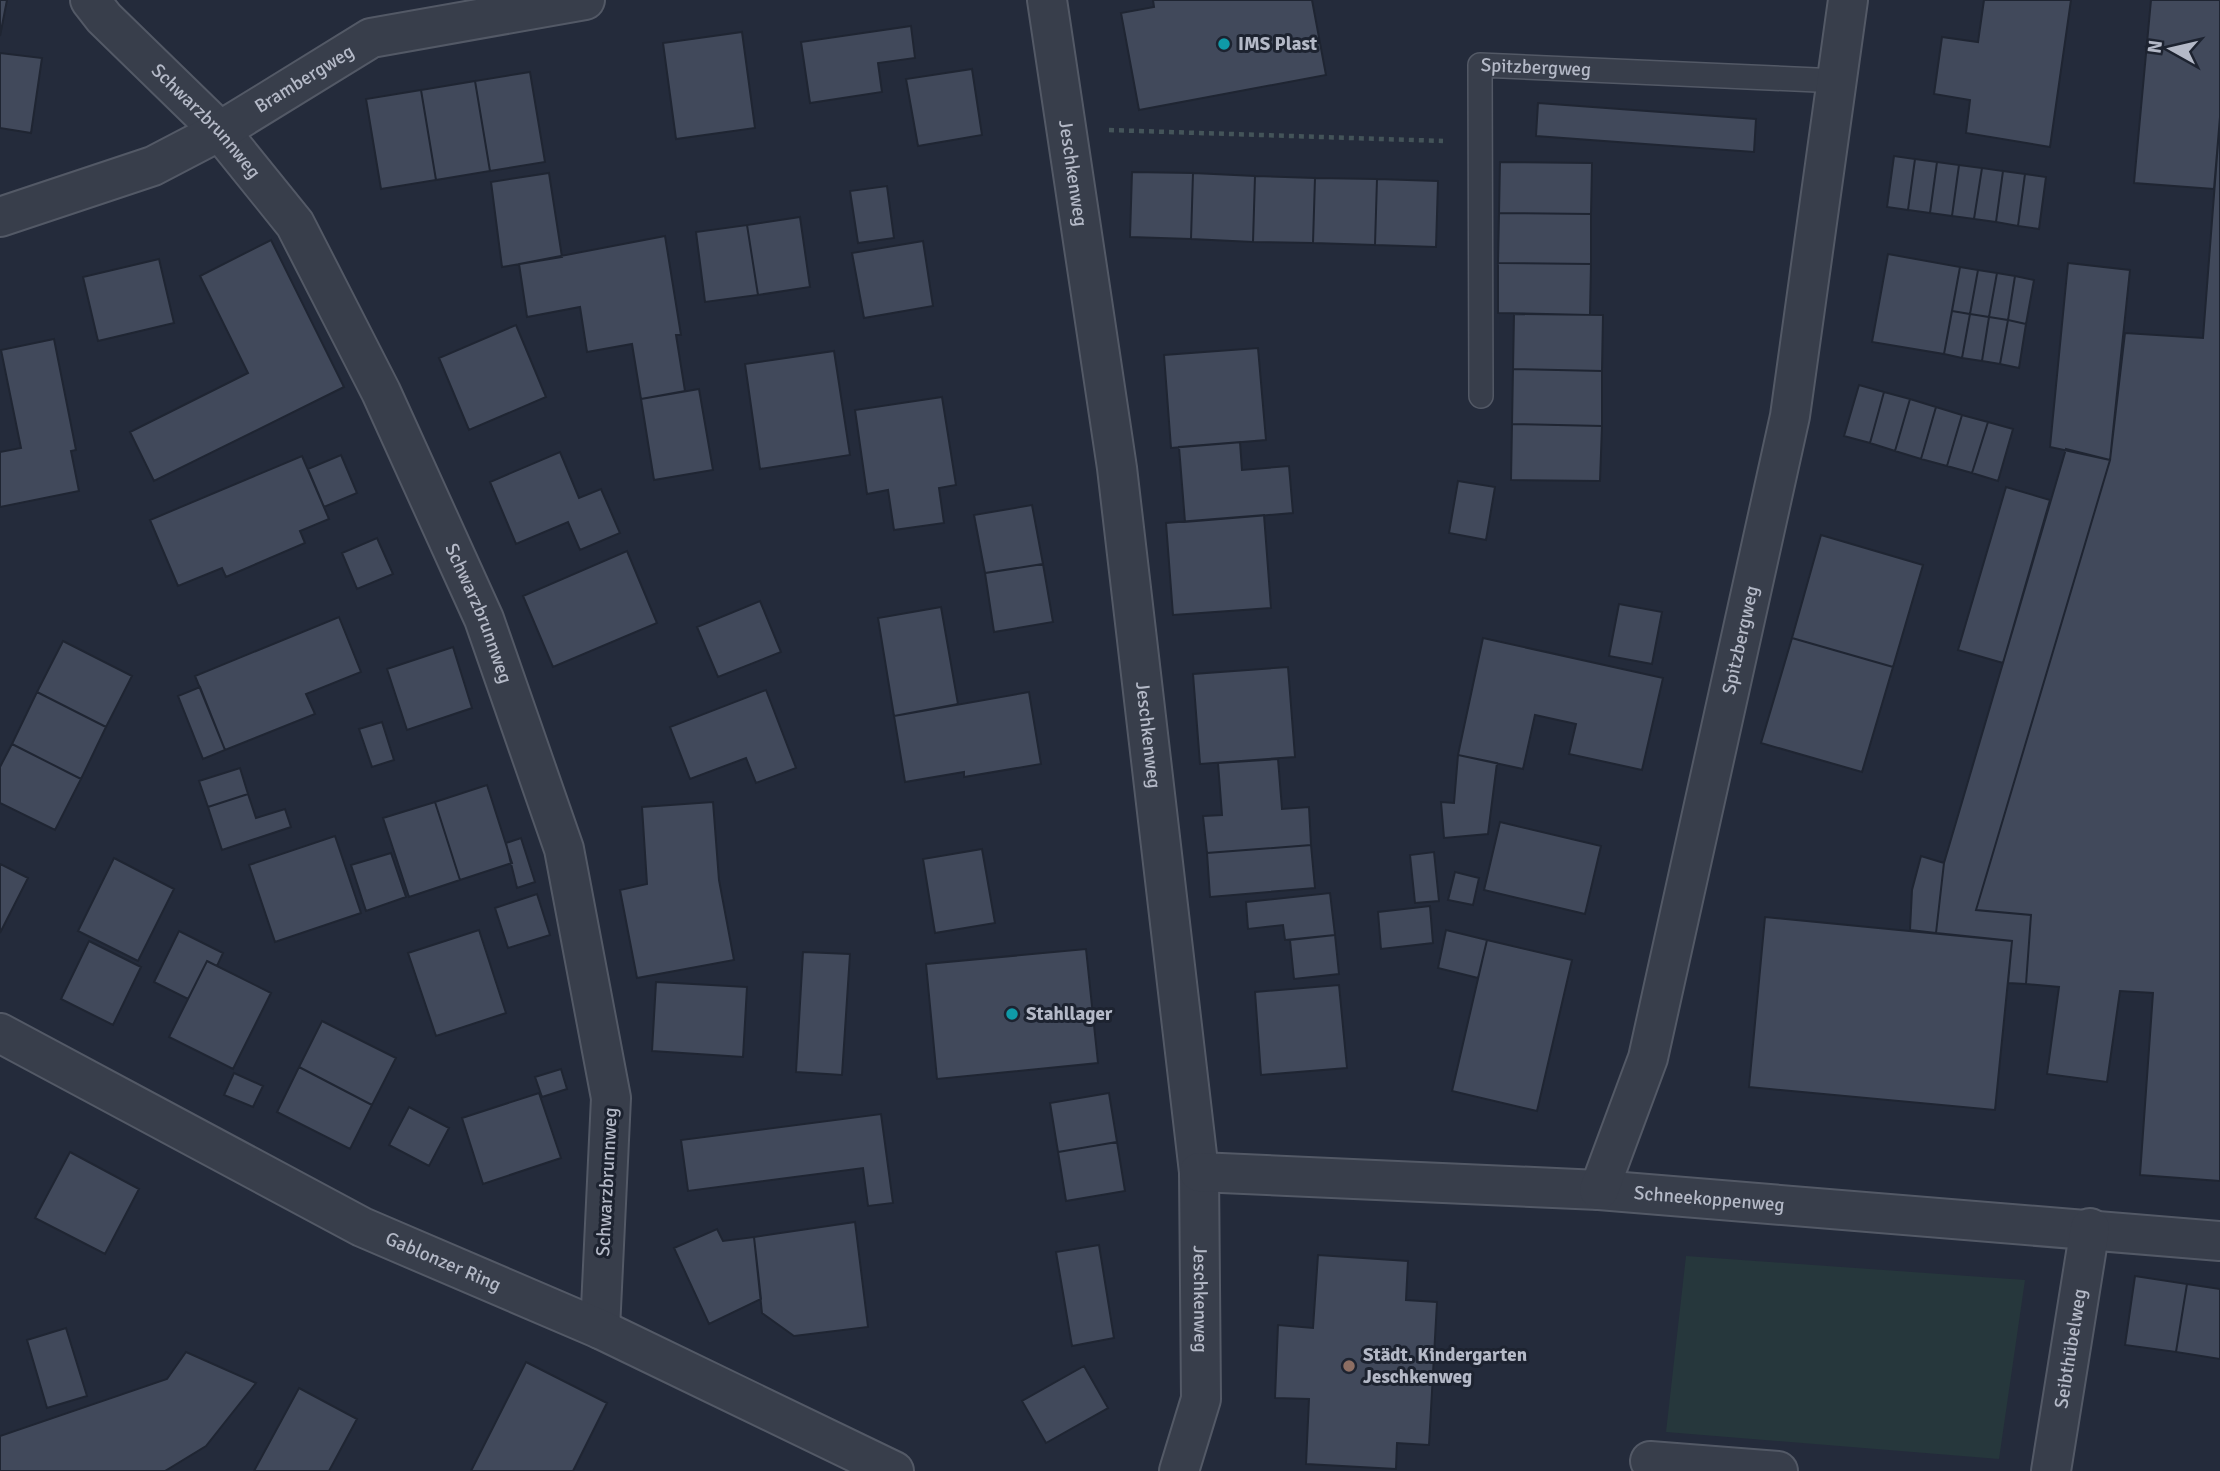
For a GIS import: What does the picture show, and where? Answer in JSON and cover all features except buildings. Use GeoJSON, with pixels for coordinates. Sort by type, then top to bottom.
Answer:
{"type":"FeatureCollection","features":[{"type":"Feature","properties":{"kind":"street","name":"Schwarzbrunnweg"},"geometry":{"type":"LineString","coordinates":[[90,0],[104,18],[220,131],[295,224],[381,392],[484,620],[564,849],[611,1098],[600,1329]]}},
{"type":"Feature","properties":{"kind":"street","name":"Brambergweg"},"geometry":{"type":"LineString","coordinates":[[0,218],[153,166],[220,131],[371,38],[586,0]]}},
{"type":"Feature","properties":{"kind":"street","name":"Jeschkenweg"},"geometry":{"type":"LineString","coordinates":[[1047,0],[1069,128],[1117,468],[1199,1172],[1201,1399],[1180,1471]]}},
{"type":"Feature","properties":{"kind":"street","name":"Spitzbergweg"},"geometry":{"type":"LineString","coordinates":[[1600,1190],[1648,1058],[1790,416],[1839,80],[1848,0]]}},
{"type":"Feature","properties":{"kind":"street","name":"Gablonzer Ring"},"geometry":{"type":"LineString","coordinates":[[0,1033],[362,1227],[600,1329],[894,1471]]}},
{"type":"Feature","properties":{"kind":"street","name":"Schneekoppenweg"},"geometry":{"type":"LineString","coordinates":[[1199,1172],[1600,1190],[2090,1228],[2220,1241]]}},
{"type":"Feature","properties":{"kind":"street","name":"Seibthübelweg"},"geometry":{"type":"LineString","coordinates":[[2060,1470],[2090,1228]]}},
{"type":"Feature","properties":{"kind":"street"},"geometry":{"type":"LineString","coordinates":[[1650,1461],[1778,1471]]}},
{"type":"Feature","properties":{"kind":"lane","name":"Spitzbergweg"},"geometry":{"type":"LineString","coordinates":[[1481,396],[1480,65],[1839,80]]}},
{"type":"Feature","properties":{"kind":"path"},"geometry":{"type":"LineString","coordinates":[[1069,128],[1479,142]]}},
{"type":"Feature","properties":{"kind":"shaded area"},"geometry":{"type":"Polygon","coordinates":[[[1686,1256],[2025,1280],[1999,1459],[1666,1432],[1686,1256]]]}},
{"type":"Feature","properties":{"kind":"place","name":"IMS Plast"},"geometry":{"type":"Point","coordinates":[1224,44]}},
{"type":"Feature","properties":{"kind":"place","name":"Stahllager"},"geometry":{"type":"Point","coordinates":[1012,1014]}},
{"type":"Feature","properties":{"kind":"place","name":"Städt. Kindergarten Jeschkenweg"},"geometry":{"type":"Point","coordinates":[1349,1366]}}]}
